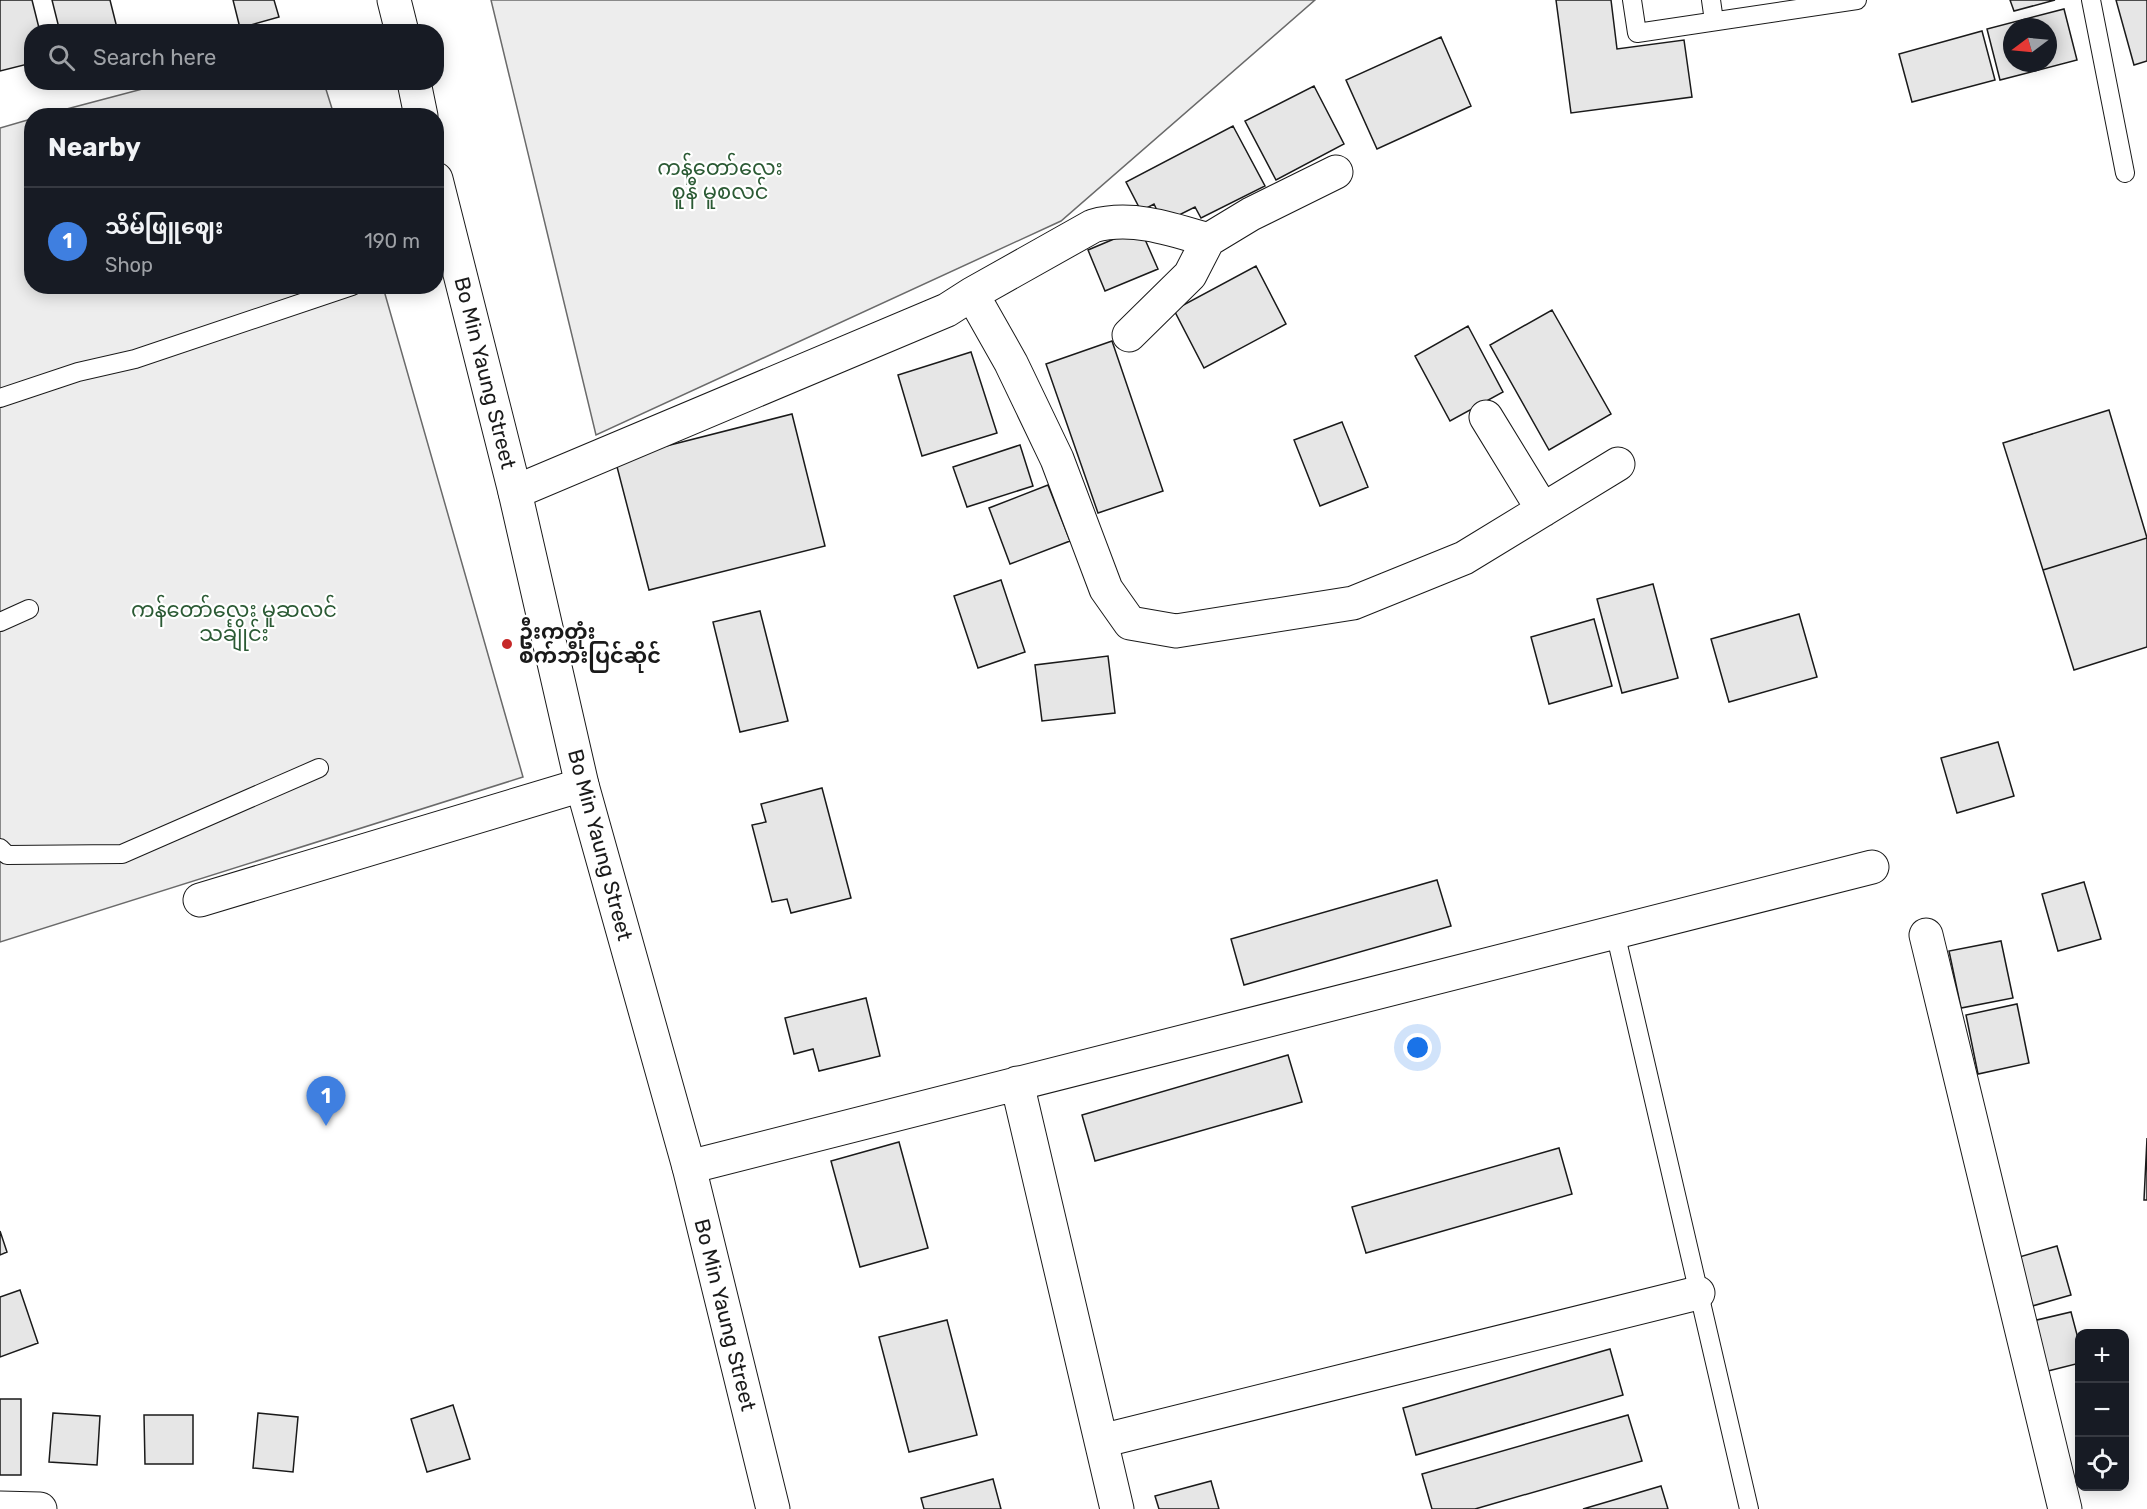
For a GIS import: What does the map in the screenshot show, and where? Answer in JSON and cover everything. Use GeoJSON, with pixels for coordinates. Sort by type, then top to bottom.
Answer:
{"type":"FeatureCollection","features":[{"type":"Feature","properties":{"kind":"street"},"geometry":{"type":"LineString","coordinates":[[394,0],[400,24]]}},
{"type":"Feature","properties":{"kind":"street"},"geometry":{"type":"LineString","coordinates":[[416,90],[419,108]]}},
{"type":"Feature","properties":{"kind":"street"},"geometry":{"type":"LineString","coordinates":[[1129,335],[1190,275],[1208,240],[1251,214],[1336,172]]}},
{"type":"Feature","properties":{"kind":"street"},"geometry":{"type":"LineString","coordinates":[[515,492],[947,310],[1093,226],[1108,222],[1143,223],[1208,240]]}},
{"type":"Feature","properties":{"kind":"street","name":"Bo Min Yaung Street"},"geometry":{"type":"LineString","coordinates":[[445,253],[515,492],[582,785],[689,1167],[773,1509]]}},
{"type":"Feature","properties":{"kind":"street"},"geometry":{"type":"LineString","coordinates":[[972,294],[1011,363],[1057,459],[1106,589],[1130,623],[1176,631],[1353,603],[1464,558],[1618,464]]}},
{"type":"Feature","properties":{"kind":"street"},"geometry":{"type":"LineString","coordinates":[[1486,417],[1542,510]]}},
{"type":"Feature","properties":{"kind":"street"},"geometry":{"type":"LineString","coordinates":[[200,900],[582,785]]}},
{"type":"Feature","properties":{"kind":"street"},"geometry":{"type":"LineString","coordinates":[[689,1167],[1872,867]]}},
{"type":"Feature","properties":{"kind":"street"},"geometry":{"type":"LineString","coordinates":[[1926,935],[2065,1509]]}},
{"type":"Feature","properties":{"kind":"street"},"geometry":{"type":"LineString","coordinates":[[1017,1083],[1117,1509]]}},
{"type":"Feature","properties":{"kind":"street"},"geometry":{"type":"LineString","coordinates":[[1101,1441],[1698,1293]]}},
{"type":"Feature","properties":{"kind":"street"},"geometry":{"type":"LineString","coordinates":[[0,1509],[40,1509]]}},
{"type":"Feature","properties":{"kind":"lane"},"geometry":{"type":"LineString","coordinates":[[1632,0],[1637,33],[1857,0]]}},
{"type":"Feature","properties":{"kind":"lane"},"geometry":{"type":"LineString","coordinates":[[1711,0],[1714,21]]}},
{"type":"Feature","properties":{"kind":"lane"},"geometry":{"type":"LineString","coordinates":[[2091,0],[2125,173]]}},
{"type":"Feature","properties":{"kind":"lane"},"geometry":{"type":"LineString","coordinates":[[0,398],[78,372],[135,359],[328,294]]}},
{"type":"Feature","properties":{"kind":"lane"},"geometry":{"type":"LineString","coordinates":[[0,622],[29,609]]}},
{"type":"Feature","properties":{"kind":"lane"},"geometry":{"type":"LineString","coordinates":[[0,848],[6,855],[122,854],[319,768]]}},
{"type":"Feature","properties":{"kind":"lane"},"geometry":{"type":"LineString","coordinates":[[1615,932],[1749,1509]]}},
{"type":"Feature","properties":{"kind":"shaded area","name":"ကန်တော်လေး စူနီ မူစလင်"},"geometry":{"type":"Polygon","coordinates":[[[491,0],[1315,0],[1061,221],[596,435],[491,0]]]}},
{"type":"Feature","properties":{"kind":"shaded area"},"geometry":{"type":"Polygon","coordinates":[[[139,90],[326,90],[332,108],[70,108],[139,90]]]}},
{"type":"Feature","properties":{"kind":"shaded area","name":"ကန်တော်လေး မူဆလင် သင်္ချိုင်း"},"geometry":{"type":"Polygon","coordinates":[[[24,121],[24,294],[385,294],[523,777],[0,942],[0,128],[24,121]]]}},
{"type":"Feature","properties":{"kind":"building"},"geometry":{"type":"Polygon","coordinates":[[[0,0],[32,0],[38,24],[24,24],[24,65],[0,71],[0,0]]]}},
{"type":"Feature","properties":{"kind":"building"},"geometry":{"type":"Polygon","coordinates":[[[52,0],[110,0],[116,24],[58,24],[52,0]]]}},
{"type":"Feature","properties":{"kind":"building"},"geometry":{"type":"Polygon","coordinates":[[[233,0],[274,0],[279,17],[254,24],[239,24],[233,0]]]}},
{"type":"Feature","properties":{"kind":"building"},"geometry":{"type":"Polygon","coordinates":[[[1556,0],[1611,0],[1617,49],[1684,40],[1692,97],[1571,113],[1556,0]]]}},
{"type":"Feature","properties":{"kind":"building"},"geometry":{"type":"Polygon","coordinates":[[[2010,0],[2055,0],[2014,11],[2010,0]]]}},
{"type":"Feature","properties":{"kind":"building"},"geometry":{"type":"Polygon","coordinates":[[[2116,0],[2147,0],[2147,61],[2134,65],[2116,0]]]}},
{"type":"Feature","properties":{"kind":"building"},"geometry":{"type":"Polygon","coordinates":[[[2064,9],[2077,60],[2057,65],[2057,18],[2029,18],[2064,9]]]}},
{"type":"Feature","properties":{"kind":"building"},"geometry":{"type":"Polygon","coordinates":[[[2003,25],[2003,72],[2031,72],[2000,80],[1987,29],[2003,25]]]}},
{"type":"Feature","properties":{"kind":"building"},"geometry":{"type":"Polygon","coordinates":[[[1982,31],[1995,80],[1912,102],[1899,54],[1982,31]]]}},
{"type":"Feature","properties":{"kind":"building"},"geometry":{"type":"Polygon","coordinates":[[[1441,37],[1471,106],[1377,149],[1346,80],[1441,37]]]}},
{"type":"Feature","properties":{"kind":"building"},"geometry":{"type":"Polygon","coordinates":[[[1314,86],[1344,144],[1276,180],[1245,121],[1314,86]]]}},
{"type":"Feature","properties":{"kind":"building"},"geometry":{"type":"Polygon","coordinates":[[[1233,126],[1265,186],[1201,218],[1195,207],[1163,223],[1154,204],[1141,211],[1126,182],[1233,126]]]}},
{"type":"Feature","properties":{"kind":"building"},"geometry":{"type":"Polygon","coordinates":[[[1140,228],[1158,269],[1105,291],[1088,250],[1140,228]]]}},
{"type":"Feature","properties":{"kind":"building"},"geometry":{"type":"Polygon","coordinates":[[[1256,266],[1286,324],[1204,368],[1174,310],[1256,266]]]}},
{"type":"Feature","properties":{"kind":"building"},"geometry":{"type":"Polygon","coordinates":[[[1552,310],[1611,414],[1549,450],[1490,345],[1552,310]]]}},
{"type":"Feature","properties":{"kind":"building"},"geometry":{"type":"Polygon","coordinates":[[[1468,326],[1503,392],[1450,421],[1415,356],[1468,326]]]}},
{"type":"Feature","properties":{"kind":"building"},"geometry":{"type":"Polygon","coordinates":[[[1112,341],[1163,491],[1098,513],[1046,364],[1112,341]]]}},
{"type":"Feature","properties":{"kind":"building"},"geometry":{"type":"Polygon","coordinates":[[[971,352],[997,433],[922,456],[898,375],[971,352]]]}},
{"type":"Feature","properties":{"kind":"building"},"geometry":{"type":"Polygon","coordinates":[[[2109,410],[2147,538],[2043,570],[2003,443],[2109,410]]]}},
{"type":"Feature","properties":{"kind":"building"},"geometry":{"type":"Polygon","coordinates":[[[792,414],[825,546],[649,590],[615,459],[792,414]]]}},
{"type":"Feature","properties":{"kind":"building"},"geometry":{"type":"Polygon","coordinates":[[[1342,422],[1368,487],[1320,506],[1294,440],[1342,422]]]}},
{"type":"Feature","properties":{"kind":"building"},"geometry":{"type":"Polygon","coordinates":[[[1020,445],[1033,486],[967,507],[953,467],[1020,445]]]}},
{"type":"Feature","properties":{"kind":"building"},"geometry":{"type":"Polygon","coordinates":[[[1048,485],[1070,541],[1010,564],[989,508],[1048,485]]]}},
{"type":"Feature","properties":{"kind":"building"},"geometry":{"type":"Polygon","coordinates":[[[2147,538],[2147,647],[2074,670],[2043,570],[2147,538]]]}},
{"type":"Feature","properties":{"kind":"building"},"geometry":{"type":"Polygon","coordinates":[[[1001,580],[1025,652],[978,668],[954,596],[1001,580]]]}},
{"type":"Feature","properties":{"kind":"building"},"geometry":{"type":"Polygon","coordinates":[[[1653,584],[1678,678],[1622,693],[1597,599],[1653,584]]]}},
{"type":"Feature","properties":{"kind":"building"},"geometry":{"type":"Polygon","coordinates":[[[760,611],[788,721],[740,732],[713,622],[760,611]]]}},
{"type":"Feature","properties":{"kind":"building"},"geometry":{"type":"Polygon","coordinates":[[[1799,614],[1817,677],[1729,702],[1711,639],[1799,614]]]}},
{"type":"Feature","properties":{"kind":"building"},"geometry":{"type":"Polygon","coordinates":[[[1594,619],[1612,686],[1549,704],[1531,637],[1594,619]]]}},
{"type":"Feature","properties":{"kind":"building"},"geometry":{"type":"Polygon","coordinates":[[[1108,656],[1115,713],[1042,721],[1035,665],[1108,656]]]}},
{"type":"Feature","properties":{"kind":"building"},"geometry":{"type":"Polygon","coordinates":[[[1998,742],[2014,796],[1957,813],[1941,758],[1998,742]]]}},
{"type":"Feature","properties":{"kind":"building"},"geometry":{"type":"Polygon","coordinates":[[[822,788],[851,898],[791,913],[787,899],[772,902],[752,825],[766,822],[761,804],[822,788]]]}},
{"type":"Feature","properties":{"kind":"building"},"geometry":{"type":"Polygon","coordinates":[[[1437,880],[1451,926],[1244,985],[1231,939],[1437,880]]]}},
{"type":"Feature","properties":{"kind":"building"},"geometry":{"type":"Polygon","coordinates":[[[2084,882],[2101,939],[2058,951],[2042,894],[2084,882]]]}},
{"type":"Feature","properties":{"kind":"building"},"geometry":{"type":"Polygon","coordinates":[[[2001,941],[2013,998],[1961,1008],[1949,951],[2001,941]]]}},
{"type":"Feature","properties":{"kind":"building"},"geometry":{"type":"Polygon","coordinates":[[[866,998],[880,1056],[819,1071],[813,1049],[794,1054],[785,1018],[866,998]]]}},
{"type":"Feature","properties":{"kind":"building"},"geometry":{"type":"Polygon","coordinates":[[[2017,1004],[2029,1063],[1978,1074],[1966,1015],[2017,1004]]]}},
{"type":"Feature","properties":{"kind":"building"},"geometry":{"type":"Polygon","coordinates":[[[1288,1055],[1302,1102],[1095,1161],[1082,1115],[1288,1055]]]}},
{"type":"Feature","properties":{"kind":"building"},"geometry":{"type":"Polygon","coordinates":[[[2147,1138],[2147,1200],[2144,1200],[2147,1138]]]}},
{"type":"Feature","properties":{"kind":"building"},"geometry":{"type":"Polygon","coordinates":[[[899,1142],[928,1248],[860,1267],[831,1161],[899,1142]]]}},
{"type":"Feature","properties":{"kind":"building"},"geometry":{"type":"Polygon","coordinates":[[[1559,1148],[1572,1194],[1366,1253],[1352,1207],[1559,1148]]]}},
{"type":"Feature","properties":{"kind":"building"},"geometry":{"type":"Polygon","coordinates":[[[0,1231],[7,1252],[0,1255],[0,1231]]]}},
{"type":"Feature","properties":{"kind":"building"},"geometry":{"type":"Polygon","coordinates":[[[2057,1246],[2071,1295],[2022,1309],[2009,1260],[2057,1246]]]}},
{"type":"Feature","properties":{"kind":"building"},"geometry":{"type":"Polygon","coordinates":[[[20,1290],[38,1343],[0,1357],[0,1297],[20,1290]]]}},
{"type":"Feature","properties":{"kind":"building"},"geometry":{"type":"Polygon","coordinates":[[[2071,1312],[2076,1329],[2075,1364],[2036,1374],[2024,1323],[2071,1312]]]}},
{"type":"Feature","properties":{"kind":"building"},"geometry":{"type":"Polygon","coordinates":[[[947,1320],[977,1435],[909,1452],[879,1337],[947,1320]]]}},
{"type":"Feature","properties":{"kind":"building"},"geometry":{"type":"Polygon","coordinates":[[[1610,1349],[1623,1395],[1416,1455],[1403,1408],[1610,1349]]]}},
{"type":"Feature","properties":{"kind":"building"},"geometry":{"type":"Polygon","coordinates":[[[0,1399],[21,1399],[21,1475],[0,1475],[0,1399]]]}},
{"type":"Feature","properties":{"kind":"building"},"geometry":{"type":"Polygon","coordinates":[[[453,1405],[470,1459],[427,1472],[411,1419],[453,1405]]]}},
{"type":"Feature","properties":{"kind":"building"},"geometry":{"type":"Polygon","coordinates":[[[53,1413],[100,1416],[97,1465],[49,1462],[53,1413]]]}},
{"type":"Feature","properties":{"kind":"building"},"geometry":{"type":"Polygon","coordinates":[[[258,1413],[298,1417],[293,1472],[253,1468],[258,1413]]]}},
{"type":"Feature","properties":{"kind":"building"},"geometry":{"type":"Polygon","coordinates":[[[144,1415],[193,1415],[193,1464],[145,1464],[144,1415]]]}},
{"type":"Feature","properties":{"kind":"building"},"geometry":{"type":"Polygon","coordinates":[[[1628,1415],[1642,1461],[1475,1509],[1432,1509],[1422,1474],[1628,1415]]]}},
{"type":"Feature","properties":{"kind":"building"},"geometry":{"type":"Polygon","coordinates":[[[993,1479],[1001,1509],[924,1509],[921,1498],[993,1479]]]}},
{"type":"Feature","properties":{"kind":"building"},"geometry":{"type":"Polygon","coordinates":[[[1211,1481],[1219,1509],[1159,1509],[1155,1496],[1211,1481]]]}},
{"type":"Feature","properties":{"kind":"building"},"geometry":{"type":"Polygon","coordinates":[[[1661,1486],[1668,1509],[1583,1509],[1661,1486]]]}},
{"type":"Feature","properties":{"kind":"place","name":"ဦးကတုံး စက်ဘီးပြင်ဆိုင်"},"geometry":{"type":"Point","coordinates":[507,644]}},
{"type":"Feature","properties":{"kind":"place","name":"သိမ်ဖြူဈေး"},"geometry":{"type":"Point","coordinates":[326,1126]}}]}
